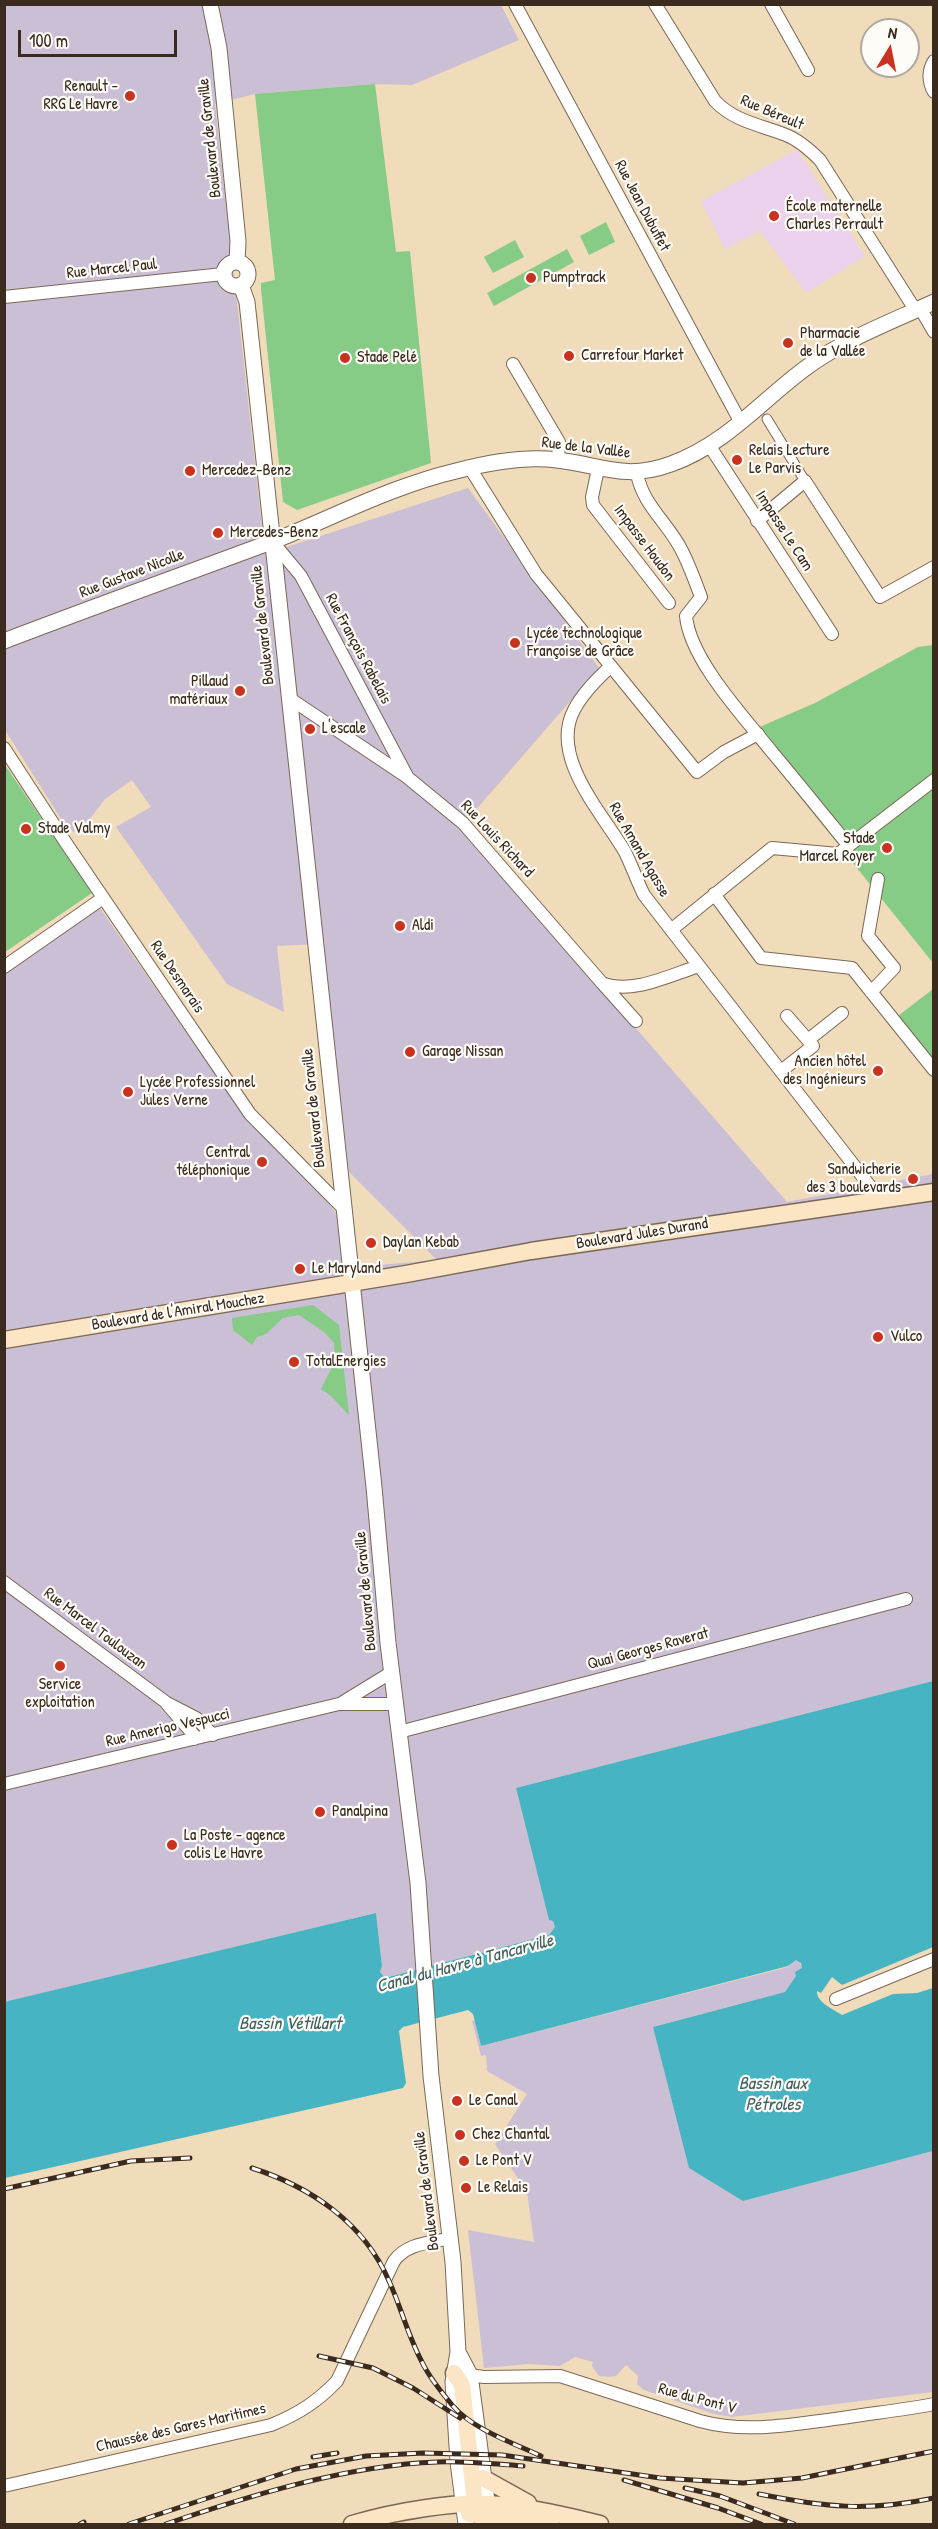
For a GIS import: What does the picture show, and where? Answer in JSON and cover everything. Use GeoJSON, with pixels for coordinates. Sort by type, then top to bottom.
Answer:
{"type":"FeatureCollection","features":[{"type":"Feature","properties":{"kind":"main road","name":"Boulevard Jules Durand"},"geometry":{"type":"LineString","coordinates":[[352,1283],[531,1251],[933,1192]]}},
{"type":"Feature","properties":{"kind":"main road","name":"Boulevard de l'Amiral Mouchez"},"geometry":{"type":"LineString","coordinates":[[4,1340],[352,1283]]}},
{"type":"Feature","properties":{"kind":"main road"},"geometry":{"type":"LineString","coordinates":[[462,2374],[477,2515]]}},
{"type":"Feature","properties":{"kind":"main road"},"geometry":{"type":"LineString","coordinates":[[483,2478],[548,2518]]}},
{"type":"Feature","properties":{"kind":"main road"},"geometry":{"type":"LineString","coordinates":[[391,2524],[477,2515]]}},
{"type":"Feature","properties":{"kind":"main road"},"geometry":{"type":"LineString","coordinates":[[352,2524],[368,2520],[477,2515],[548,2518],[600,2524]]}},
{"type":"Feature","properties":{"kind":"street","name":"Boulevard de Graville"},"geometry":{"type":"LineString","coordinates":[[210,4],[219,48],[238,241],[237,262]]}},
{"type":"Feature","properties":{"kind":"street","name":"Boulevard de Graville"},"geometry":{"type":"LineString","coordinates":[[219,48],[221,4]]}},
{"type":"Feature","properties":{"kind":"street","name":"Rue Jean Dubuffet"},"geometry":{"type":"LineString","coordinates":[[515,4],[741,423]]}},
{"type":"Feature","properties":{"kind":"street","name":"Rue Béreult"},"geometry":{"type":"LineString","coordinates":[[655,4],[715,101],[723,110],[751,124],[789,135],[820,159],[923,307],[933,332]]}},
{"type":"Feature","properties":{"kind":"street"},"geometry":{"type":"LineString","coordinates":[[771,4],[808,70]]}},
{"type":"Feature","properties":{"kind":"street"},"geometry":{"type":"LineString","coordinates":[[933,60],[929,74],[933,92]]}},
{"type":"Feature","properties":{"kind":"street"},"geometry":{"type":"LineString","coordinates":[[237,262],[244,265],[248,272],[247,279],[241,285],[229,284],[223,274],[226,266],[237,262]]}},
{"type":"Feature","properties":{"kind":"street","name":"Rue Marcel Paul"},"geometry":{"type":"LineString","coordinates":[[4,297],[223,274]]}},
{"type":"Feature","properties":{"kind":"street","name":"Boulevard de Graville"},"geometry":{"type":"LineString","coordinates":[[241,285],[247,302],[421,1928],[426,2026],[451,2238],[458,2352],[483,2478],[477,2515]]}},
{"type":"Feature","properties":{"kind":"street","name":"Rue de la Vallée"},"geometry":{"type":"LineString","coordinates":[[272,541],[393,491],[436,476],[470,468],[536,459],[558,460],[598,469],[637,473],[672,464],[709,445],[741,423],[806,368],[828,353],[923,307]]}},
{"type":"Feature","properties":{"kind":"street"},"geometry":{"type":"LineString","coordinates":[[513,364],[560,442],[558,460]]}},
{"type":"Feature","properties":{"kind":"street"},"geometry":{"type":"LineString","coordinates":[[767,419],[880,597],[933,567]]}},
{"type":"Feature","properties":{"kind":"street","name":"Impasse Le Cam"},"geometry":{"type":"LineString","coordinates":[[709,445],[832,634]]}},
{"type":"Feature","properties":{"kind":"street"},"geometry":{"type":"LineString","coordinates":[[470,468],[536,574],[697,772],[724,752],[758,734]]}},
{"type":"Feature","properties":{"kind":"street","name":"Impasse Houdon"},"geometry":{"type":"LineString","coordinates":[[598,469],[592,497],[593,505],[669,603]]}},
{"type":"Feature","properties":{"kind":"street"},"geometry":{"type":"LineString","coordinates":[[637,473],[641,490],[649,505],[681,548],[701,597],[699,603],[689,609],[686,616],[687,626],[700,657],[758,734],[849,846]]}},
{"type":"Feature","properties":{"kind":"street"},"geometry":{"type":"LineString","coordinates":[[758,521],[805,481]]}},
{"type":"Feature","properties":{"kind":"street","name":"Rue Gustave Nicolle"},"geometry":{"type":"LineString","coordinates":[[4,641],[272,541]]}},
{"type":"Feature","properties":{"kind":"street","name":"Rue François Rabelais"},"geometry":{"type":"LineString","coordinates":[[272,541],[301,576],[407,777]]}},
{"type":"Feature","properties":{"kind":"street","name":"Rue Amand Agasse"},"geometry":{"type":"LineString","coordinates":[[610,667],[596,680],[574,710],[569,727],[572,759],[585,791],[625,853],[644,895],[880,1199]]}},
{"type":"Feature","properties":{"kind":"street","name":"Rue Louis Richard"},"geometry":{"type":"LineString","coordinates":[[289,698],[407,777],[463,823],[636,1021]]}},
{"type":"Feature","properties":{"kind":"street","name":"Rue Desmarais"},"geometry":{"type":"LineString","coordinates":[[4,748],[250,1114],[343,1208]]}},
{"type":"Feature","properties":{"kind":"street"},"geometry":{"type":"LineString","coordinates":[[671,930],[772,848],[838,854],[933,780]]}},
{"type":"Feature","properties":{"kind":"street"},"geometry":{"type":"LineString","coordinates":[[871,992],[894,968],[868,936],[878,879]]}},
{"type":"Feature","properties":{"kind":"street"},"geometry":{"type":"LineString","coordinates":[[714,894],[761,958],[852,968],[933,1070]]}},
{"type":"Feature","properties":{"kind":"street"},"geometry":{"type":"LineString","coordinates":[[4,967],[103,898]]}},
{"type":"Feature","properties":{"kind":"street"},"geometry":{"type":"LineString","coordinates":[[602,983],[621,987],[635,985],[699,966]]}},
{"type":"Feature","properties":{"kind":"street"},"geometry":{"type":"LineString","coordinates":[[808,1040],[842,1013]]}},
{"type":"Feature","properties":{"kind":"street"},"geometry":{"type":"LineString","coordinates":[[781,1071],[813,1046],[788,1016]]}},
{"type":"Feature","properties":{"kind":"street","name":"Rue Marcel Toulouzan"},"geometry":{"type":"LineString","coordinates":[[4,1582],[166,1703],[196,1718],[213,1735]]}},
{"type":"Feature","properties":{"kind":"street","name":"Quai Georges Raverat"},"geometry":{"type":"LineString","coordinates":[[399,1732],[906,1599]]}},
{"type":"Feature","properties":{"kind":"street","name":"Rue Amerigo Vespucci"},"geometry":{"type":"LineString","coordinates":[[339,1704],[392,1672]]}},
{"type":"Feature","properties":{"kind":"street","name":"Rue Marcel Toulouzan"},"geometry":{"type":"LineString","coordinates":[[166,1703],[193,1734],[194,1739]]}},
{"type":"Feature","properties":{"kind":"street","name":"Rue Amerigo Vespucci"},"geometry":{"type":"LineString","coordinates":[[4,1784],[339,1704],[396,1704]]}},
{"type":"Feature","properties":{"kind":"street"},"geometry":{"type":"LineString","coordinates":[[836,1999],[933,1959]]}},
{"type":"Feature","properties":{"kind":"street","name":"Chaussée des Gares Maritimes"},"geometry":{"type":"LineString","coordinates":[[4,2486],[271,2426],[300,2413],[322,2397],[337,2381],[394,2261],[401,2252],[409,2247],[451,2238]]}},
{"type":"Feature","properties":{"kind":"street","name":"Rue du Pont V"},"geometry":{"type":"LineString","coordinates":[[462,2374],[503,2377],[560,2376],[721,2427],[790,2425],[933,2404]]}},
{"type":"Feature","properties":{"kind":"shaded area"},"geometry":{"type":"Polygon","coordinates":[[[5,5],[501,5],[519,40],[412,85],[375,84],[255,94],[215,104],[265,554],[468,488],[599,668],[461,827],[787,1202],[933,1174],[933,1681],[516,1788],[549,1919],[553,1921],[555,1927],[549,1935],[389,1977],[383,1977],[380,1972],[382,1966],[376,1913],[5,2002],[5,958],[93,898],[249,1123],[321,1193],[337,1215],[342,1268],[437,1260],[349,1172],[319,944],[277,946],[284,1012],[227,984],[116,827],[151,807],[132,780],[105,799],[89,820],[74,832],[68,830],[5,730],[5,5]]]}},
{"type":"Feature","properties":{"kind":"shaded area","name":"École maternelle Charles Perrault"},"geometry":{"type":"Polygon","coordinates":[[[797,150],[865,256],[806,293],[760,231],[725,249],[701,201],[797,150]]]}},
{"type":"Feature","properties":{"kind":"shaded area"},"geometry":{"type":"Polygon","coordinates":[[[794,1960],[799,1960],[802,1968],[785,1992],[653,2027],[743,2201],[933,2151],[933,2392],[732,2417],[714,2414],[644,2390],[637,2384],[638,2376],[626,2365],[616,2376],[610,2377],[599,2376],[592,2366],[593,2362],[575,2357],[560,2366],[529,2364],[484,2368],[468,2230],[534,2242],[527,2192],[495,2144],[527,2094],[487,2071],[486,2055],[481,2056],[472,2021],[475,2020],[481,2046],[788,1967],[794,1960]]]}},
{"type":"Feature","properties":{"kind":"green space","name":"Stade Pelé"},"geometry":{"type":"Polygon","coordinates":[[[375,84],[396,252],[410,251],[431,463],[297,510],[283,502],[261,289],[261,283],[275,280],[255,94],[375,84]]]}},
{"type":"Feature","properties":{"kind":"green space"},"geometry":{"type":"Polygon","coordinates":[[[606,222],[615,242],[589,255],[580,236],[606,222]]]}},
{"type":"Feature","properties":{"kind":"green space"},"geometry":{"type":"Polygon","coordinates":[[[515,240],[524,257],[493,273],[484,257],[515,240]]]}},
{"type":"Feature","properties":{"kind":"green space","name":"Pumptrack"},"geometry":{"type":"Polygon","coordinates":[[[567,249],[574,262],[494,306],[487,293],[567,249]]]}},
{"type":"Feature","properties":{"kind":"green space","name":"Stade Marcel Royer"},"geometry":{"type":"Polygon","coordinates":[[[933,645],[933,963],[748,732],[815,703],[918,647],[933,645]]]}},
{"type":"Feature","properties":{"kind":"green space","name":"Stade Valmy"},"geometry":{"type":"Polygon","coordinates":[[[5,765],[92,893],[4,952],[5,765]]]}},
{"type":"Feature","properties":{"kind":"green space"},"geometry":{"type":"Polygon","coordinates":[[[933,989],[933,1060],[898,1016],[933,989]]]}},
{"type":"Feature","properties":{"kind":"green space"},"geometry":{"type":"Polygon","coordinates":[[[313,1305],[339,1325],[349,1415],[321,1389],[335,1361],[334,1343],[324,1332],[299,1315],[283,1318],[266,1334],[257,1337],[252,1345],[233,1330],[232,1318],[313,1305]]]}},
{"type":"Feature","properties":{"kind":"water"},"geometry":{"type":"Polygon","coordinates":[[[933,1681],[933,1947],[842,1985],[832,1977],[821,1993],[817,1991],[817,1995],[822,2002],[842,2015],[893,1994],[917,1993],[933,1988],[933,2151],[743,2201],[689,2168],[653,2027],[785,1992],[796,1976],[795,1972],[802,1968],[801,1963],[796,1960],[788,1966],[481,2046],[473,2014],[468,2010],[403,2027],[399,2031],[406,2083],[403,2088],[5,2178],[4,2002],[376,1913],[382,1966],[380,1972],[385,1978],[549,1935],[555,1927],[553,1921],[549,1920],[516,1788],[933,1681]]]}},
{"type":"Feature","properties":{"kind":"railway"},"geometry":{"type":"LineString","coordinates":[[4,2189],[131,2161],[190,2158]]}},
{"type":"Feature","properties":{"kind":"railway"},"geometry":{"type":"LineString","coordinates":[[252,2168],[274,2176],[315,2197],[350,2225],[378,2260],[389,2281],[417,2352],[428,2373],[449,2401],[462,2415],[483,2429],[541,2456]]}},
{"type":"Feature","properties":{"kind":"railway"},"geometry":{"type":"LineString","coordinates":[[319,2356],[373,2368],[413,2388],[460,2418]]}},
{"type":"Feature","properties":{"kind":"railway"},"geometry":{"type":"LineString","coordinates":[[129,2524],[296,2469],[366,2456],[423,2453],[502,2455],[660,2478],[743,2483],[802,2478],[934,2451]]}},
{"type":"Feature","properties":{"kind":"railway"},"geometry":{"type":"LineString","coordinates":[[313,2457],[337,2453]]}},
{"type":"Feature","properties":{"kind":"railway"},"geometry":{"type":"LineString","coordinates":[[166,2524],[265,2493],[369,2469],[437,2462],[523,2466]]}},
{"type":"Feature","properties":{"kind":"railway"},"geometry":{"type":"LineString","coordinates":[[624,2480],[718,2508],[761,2524]]}},
{"type":"Feature","properties":{"kind":"railway"},"geometry":{"type":"LineString","coordinates":[[685,2488],[720,2496],[794,2524]]}},
{"type":"Feature","properties":{"kind":"railway"},"geometry":{"type":"LineString","coordinates":[[759,2494],[825,2505],[846,2506],[888,2505],[934,2498]]}},
{"type":"Feature","properties":{"kind":"railway"},"geometry":{"type":"LineString","coordinates":[[80,2524],[84,2522]]}},
{"type":"Feature","properties":{"kind":"place","name":"Renault - RRG Le Havre"},"geometry":{"type":"Point","coordinates":[130,96]}},
{"type":"Feature","properties":{"kind":"place","name":"École maternelle Charles Perrault"},"geometry":{"type":"Point","coordinates":[774,216]}},
{"type":"Feature","properties":{"kind":"place","name":"Pumptrack"},"geometry":{"type":"Point","coordinates":[531,278]}},
{"type":"Feature","properties":{"kind":"place","name":"Pharmacie de la Vallée"},"geometry":{"type":"Point","coordinates":[788,343]}},
{"type":"Feature","properties":{"kind":"place","name":"Carrefour Market"},"geometry":{"type":"Point","coordinates":[569,356]}},
{"type":"Feature","properties":{"kind":"place","name":"Stade Pelé"},"geometry":{"type":"Point","coordinates":[345,358]}},
{"type":"Feature","properties":{"kind":"place","name":"Relais Lecture Le Parvis"},"geometry":{"type":"Point","coordinates":[737,460]}},
{"type":"Feature","properties":{"kind":"place","name":"Mercedez-Benz"},"geometry":{"type":"Point","coordinates":[190,471]}},
{"type":"Feature","properties":{"kind":"place","name":"Mercedes-Benz"},"geometry":{"type":"Point","coordinates":[218,533]}},
{"type":"Feature","properties":{"kind":"place","name":"Lycée technologique Françoise de Grâce"},"geometry":{"type":"Point","coordinates":[515,643]}},
{"type":"Feature","properties":{"kind":"place","name":"Pillaud matériaux"},"geometry":{"type":"Point","coordinates":[240,691]}},
{"type":"Feature","properties":{"kind":"place","name":"L'escale"},"geometry":{"type":"Point","coordinates":[310,729]}},
{"type":"Feature","properties":{"kind":"place","name":"Stade Valmy"},"geometry":{"type":"Point","coordinates":[26,829]}},
{"type":"Feature","properties":{"kind":"place","name":"Stade Marcel Royer"},"geometry":{"type":"Point","coordinates":[887,848]}},
{"type":"Feature","properties":{"kind":"place","name":"Aldi"},"geometry":{"type":"Point","coordinates":[400,926]}},
{"type":"Feature","properties":{"kind":"place","name":"Garage Nissan"},"geometry":{"type":"Point","coordinates":[410,1052]}},
{"type":"Feature","properties":{"kind":"place","name":"Ancien hôtel des Ingénieurs"},"geometry":{"type":"Point","coordinates":[878,1071]}},
{"type":"Feature","properties":{"kind":"place","name":"Lycée Professionnel Jules Verne"},"geometry":{"type":"Point","coordinates":[128,1092]}},
{"type":"Feature","properties":{"kind":"place","name":"Central téléphonique"},"geometry":{"type":"Point","coordinates":[262,1162]}},
{"type":"Feature","properties":{"kind":"place","name":"Sandwicherie des 3 boulevards"},"geometry":{"type":"Point","coordinates":[913,1179]}},
{"type":"Feature","properties":{"kind":"place","name":"Daylan Kebab"},"geometry":{"type":"Point","coordinates":[371,1243]}},
{"type":"Feature","properties":{"kind":"place","name":"Le Maryland"},"geometry":{"type":"Point","coordinates":[300,1269]}},
{"type":"Feature","properties":{"kind":"place","name":"Vulco"},"geometry":{"type":"Point","coordinates":[878,1337]}},
{"type":"Feature","properties":{"kind":"place","name":"TotalEnergies"},"geometry":{"type":"Point","coordinates":[294,1362]}},
{"type":"Feature","properties":{"kind":"place","name":"Service exploitation"},"geometry":{"type":"Point","coordinates":[60,1666]}},
{"type":"Feature","properties":{"kind":"place","name":"Panalpina"},"geometry":{"type":"Point","coordinates":[320,1812]}},
{"type":"Feature","properties":{"kind":"place","name":"La Poste - agence colis Le Havre"},"geometry":{"type":"Point","coordinates":[172,1845]}},
{"type":"Feature","properties":{"kind":"place","name":"Le Canal"},"geometry":{"type":"Point","coordinates":[457,2101]}},
{"type":"Feature","properties":{"kind":"place","name":"Chez Chantal"},"geometry":{"type":"Point","coordinates":[460,2135]}},
{"type":"Feature","properties":{"kind":"place","name":"Le Pont V"},"geometry":{"type":"Point","coordinates":[464,2161]}},
{"type":"Feature","properties":{"kind":"place","name":"Le Relais"},"geometry":{"type":"Point","coordinates":[466,2188]}},
{"type":"Feature","properties":{"kind":"water label","name":"Canal du Havre à Tancarville"},"geometry":{"type":"Point","coordinates":[465,1964]}},
{"type":"Feature","properties":{"kind":"water label","name":"Bassin Vétillart"},"geometry":{"type":"Point","coordinates":[290,2024]}},
{"type":"Feature","properties":{"kind":"water label","name":"Bassin aux Pétroles"},"geometry":{"type":"Point","coordinates":[773,2094]}}]}
